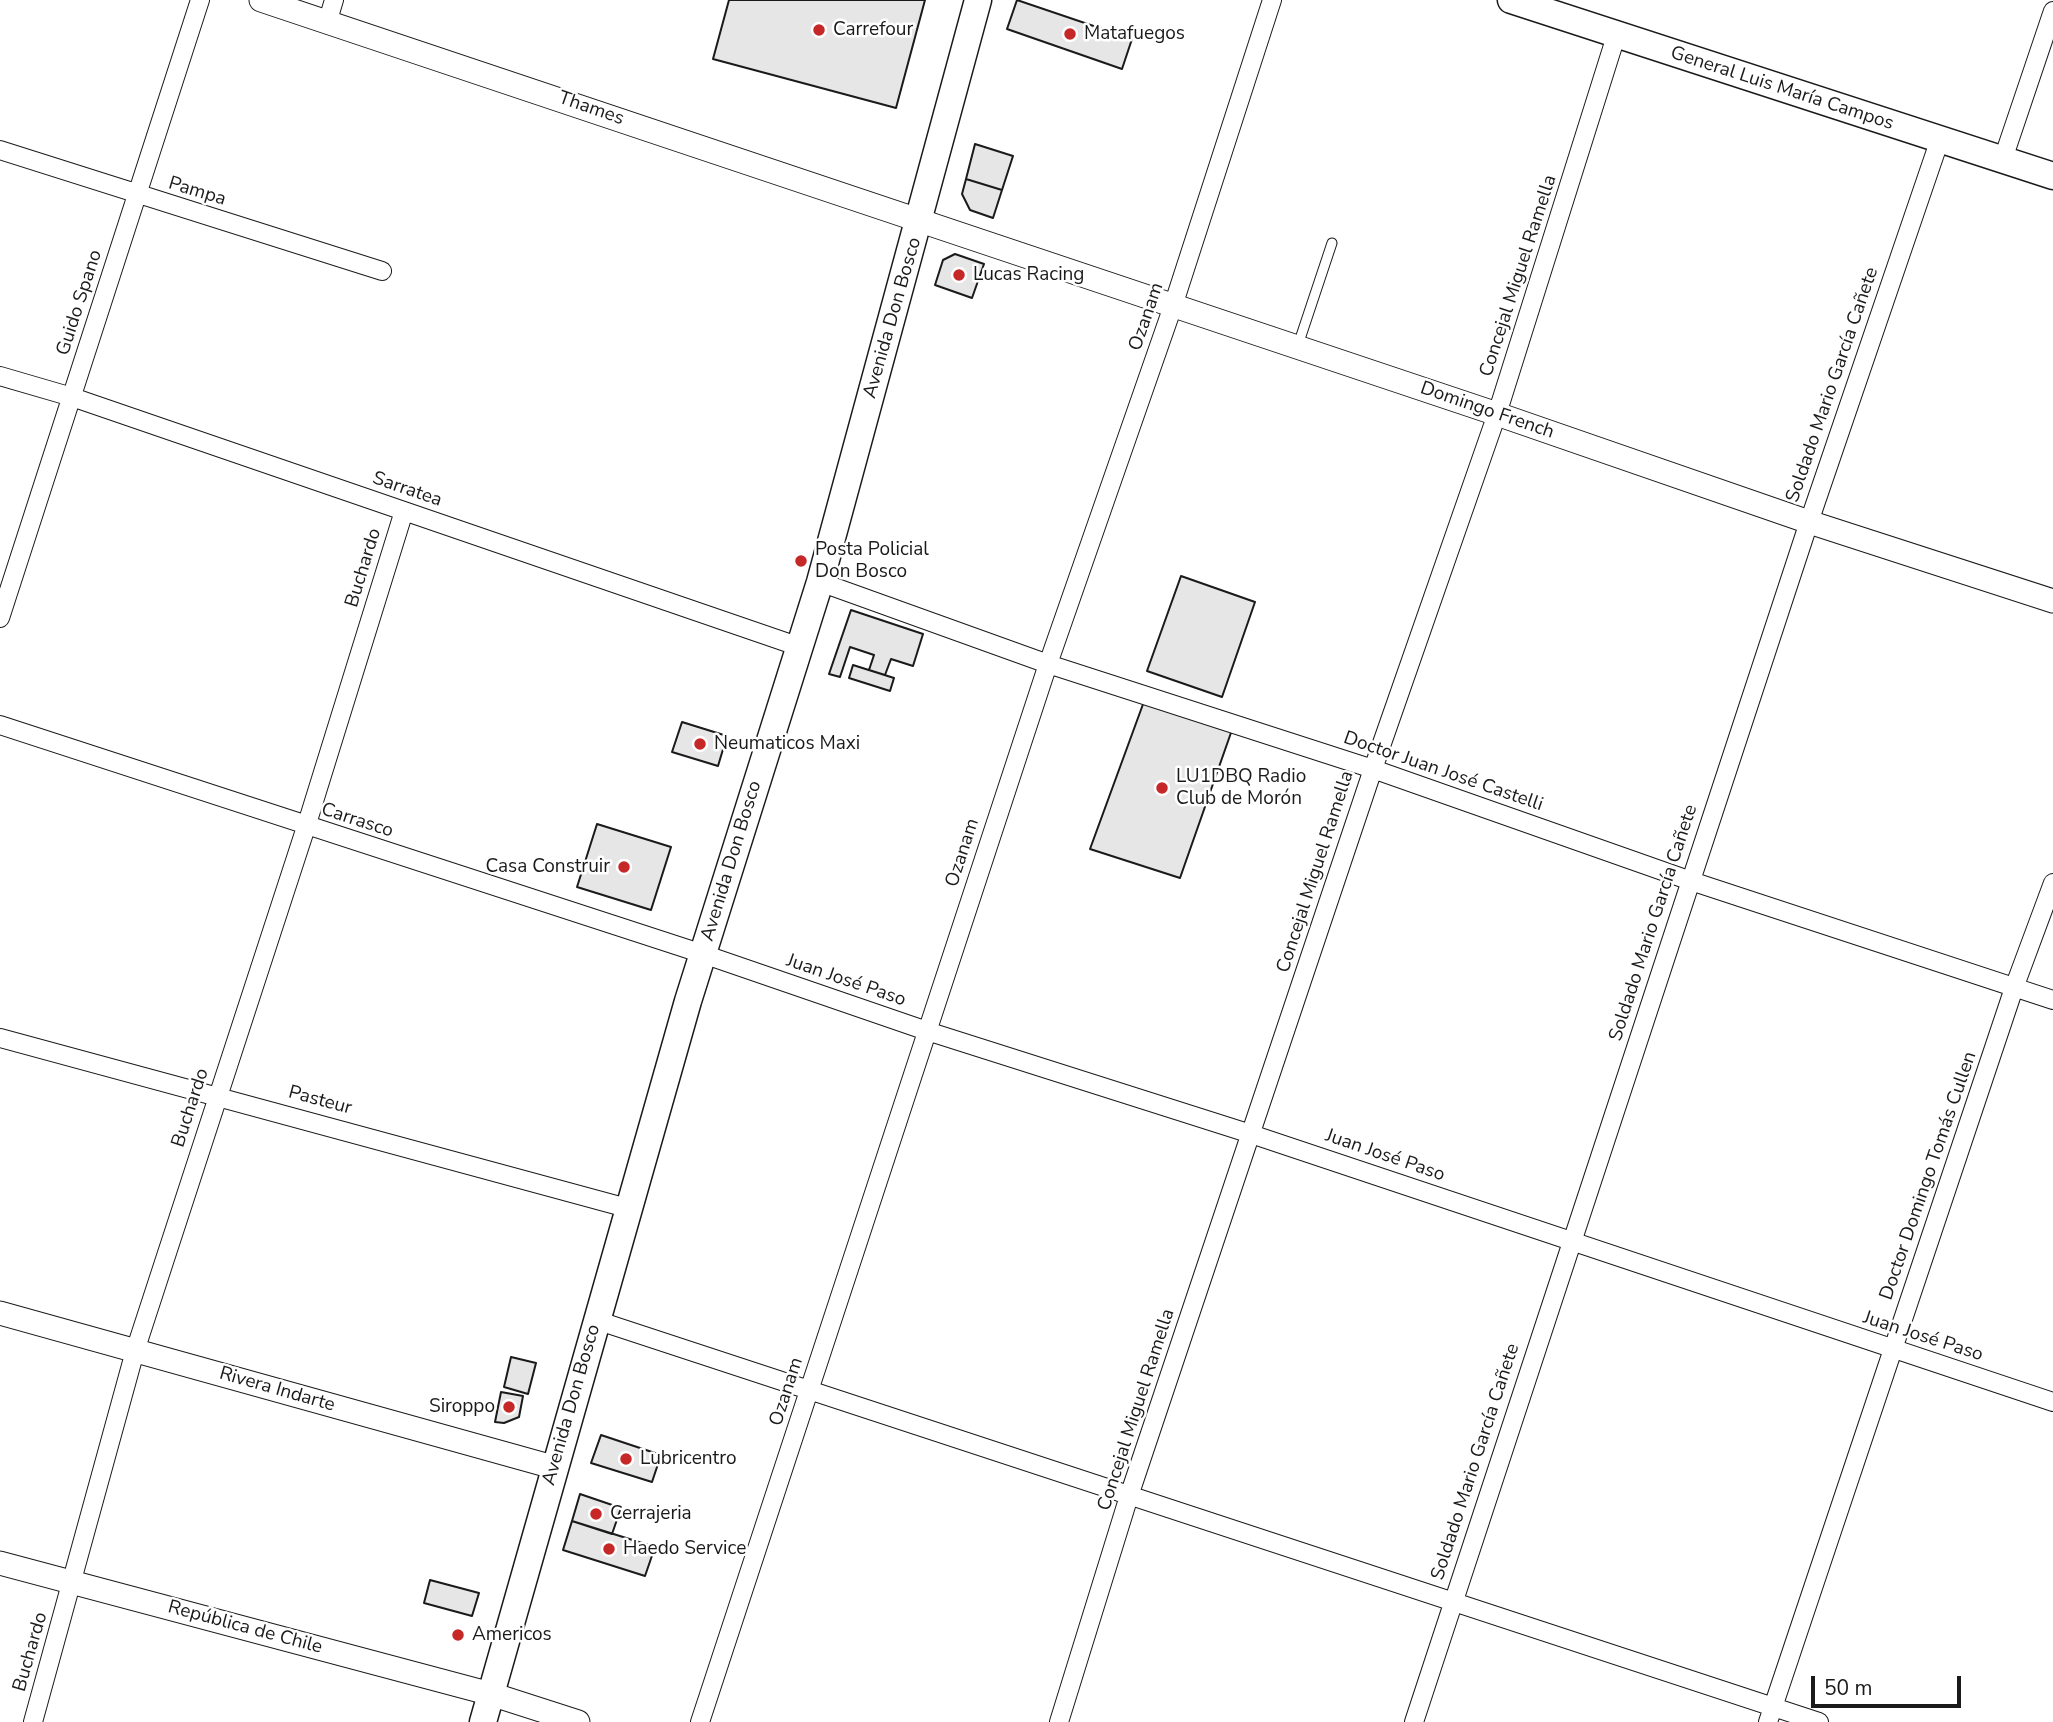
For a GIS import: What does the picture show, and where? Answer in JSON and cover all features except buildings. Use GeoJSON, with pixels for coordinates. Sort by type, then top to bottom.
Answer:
{"type":"FeatureCollection","features":[{"type":"Feature","properties":{"kind":"main road","name":"Avenida Don Bosco"},"geometry":{"type":"LineString","coordinates":[[483,1722],[627,1208],[703,954],[820,582],[921,220],[978,0]]}},
{"type":"Feature","properties":{"kind":"main road","name":"General Luis María Campos"},"geometry":{"type":"LineString","coordinates":[[1511,0],[2053,176]]}},
{"type":"Feature","properties":{"kind":"street","name":"Guido Spano"},"geometry":{"type":"LineString","coordinates":[[0,618],[200,0]]}},
{"type":"Feature","properties":{"kind":"street","name":"Thames"},"geometry":{"type":"LineString","coordinates":[[261,0],[331,10],[921,220]]}},
{"type":"Feature","properties":{"kind":"street","name":"Ozanam"},"geometry":{"type":"LineString","coordinates":[[700,1722],[1048,664],[1173,306],[1272,0]]}},
{"type":"Feature","properties":{"kind":"street"},"geometry":{"type":"LineString","coordinates":[[2003,159],[2053,11]]}},
{"type":"Feature","properties":{"kind":"street","name":"Concejal Miguel Ramella"},"geometry":{"type":"LineString","coordinates":[[1059,1722],[1129,1496],[1373,769],[1497,414],[1616,36]]}},
{"type":"Feature","properties":{"kind":"street","name":"Soldado Mario García Cañete"},"geometry":{"type":"LineString","coordinates":[[1414,1722],[1570,1241],[1809,522],[1940,139]]}},
{"type":"Feature","properties":{"kind":"street","name":"Pampa"},"geometry":{"type":"LineString","coordinates":[[0,150],[382,271]]}},
{"type":"Feature","properties":{"kind":"street","name":"Domingo French"},"geometry":{"type":"LineString","coordinates":[[921,220],[1809,522],[2053,601]]}},
{"type":"Feature","properties":{"kind":"street","name":"Sarratea"},"geometry":{"type":"LineString","coordinates":[[0,376],[72,397],[800,647]]}},
{"type":"Feature","properties":{"kind":"street","name":"Buchardo"},"geometry":{"type":"LineString","coordinates":[[33,1722],[135,1351],[216,1094],[306,827],[404,511]]}},
{"type":"Feature","properties":{"kind":"street","name":"Doctor Juan José Castelli"},"geometry":{"type":"LineString","coordinates":[[820,582],[1048,664],[1373,769],[1691,881],[2053,1000]]}},
{"type":"Feature","properties":{"kind":"street","name":"Carrasco"},"geometry":{"type":"LineString","coordinates":[[0,725],[306,827],[703,954]]}},
{"type":"Feature","properties":{"kind":"street","name":"Doctor Domingo Tomás Cullen"},"geometry":{"type":"LineString","coordinates":[[1771,1714],[2014,988],[2053,883]]}},
{"type":"Feature","properties":{"kind":"street","name":"Juan José Paso"},"geometry":{"type":"LineString","coordinates":[[703,954],[927,1031],[1251,1134],[2053,1402]]}},
{"type":"Feature","properties":{"kind":"street","name":"Pasteur"},"geometry":{"type":"LineString","coordinates":[[0,1038],[216,1094],[627,1208]]}},
{"type":"Feature","properties":{"kind":"street","name":"Rivera Indarte"},"geometry":{"type":"LineString","coordinates":[[0,1313],[553,1467]]}},
{"type":"Feature","properties":{"kind":"street"},"geometry":{"type":"LineString","coordinates":[[596,1320],[1452,1602],[1771,1714],[1819,1722]]}},
{"type":"Feature","properties":{"kind":"street","name":"República de Chile"},"geometry":{"type":"LineString","coordinates":[[0,1563],[491,1694],[578,1722]]}},
{"type":"Feature","properties":{"kind":"lane"},"geometry":{"type":"LineString","coordinates":[[1297,347],[1332,243]]}},
{"type":"Feature","properties":{"kind":"place","name":"Carrefour"},"geometry":{"type":"Point","coordinates":[819,30]}},
{"type":"Feature","properties":{"kind":"place","name":"Matafuegos"},"geometry":{"type":"Point","coordinates":[1070,34]}},
{"type":"Feature","properties":{"kind":"place","name":"Lucas Racing"},"geometry":{"type":"Point","coordinates":[959,275]}},
{"type":"Feature","properties":{"kind":"place","name":"Posta Policial Don Bosco"},"geometry":{"type":"Point","coordinates":[801,561]}},
{"type":"Feature","properties":{"kind":"place","name":"Neumaticos Maxi"},"geometry":{"type":"Point","coordinates":[700,744]}},
{"type":"Feature","properties":{"kind":"place","name":"LU1DBQ Radio Club de Morón"},"geometry":{"type":"Point","coordinates":[1162,788]}},
{"type":"Feature","properties":{"kind":"place","name":"Casa Construir"},"geometry":{"type":"Point","coordinates":[624,867]}},
{"type":"Feature","properties":{"kind":"place","name":"Siroppo"},"geometry":{"type":"Point","coordinates":[509,1407]}},
{"type":"Feature","properties":{"kind":"place","name":"Lubricentro"},"geometry":{"type":"Point","coordinates":[626,1459]}},
{"type":"Feature","properties":{"kind":"place","name":"Cerrajeria"},"geometry":{"type":"Point","coordinates":[596,1514]}},
{"type":"Feature","properties":{"kind":"place","name":"Haedo Service"},"geometry":{"type":"Point","coordinates":[609,1549]}},
{"type":"Feature","properties":{"kind":"place","name":"Americos"},"geometry":{"type":"Point","coordinates":[458,1635]}}]}
